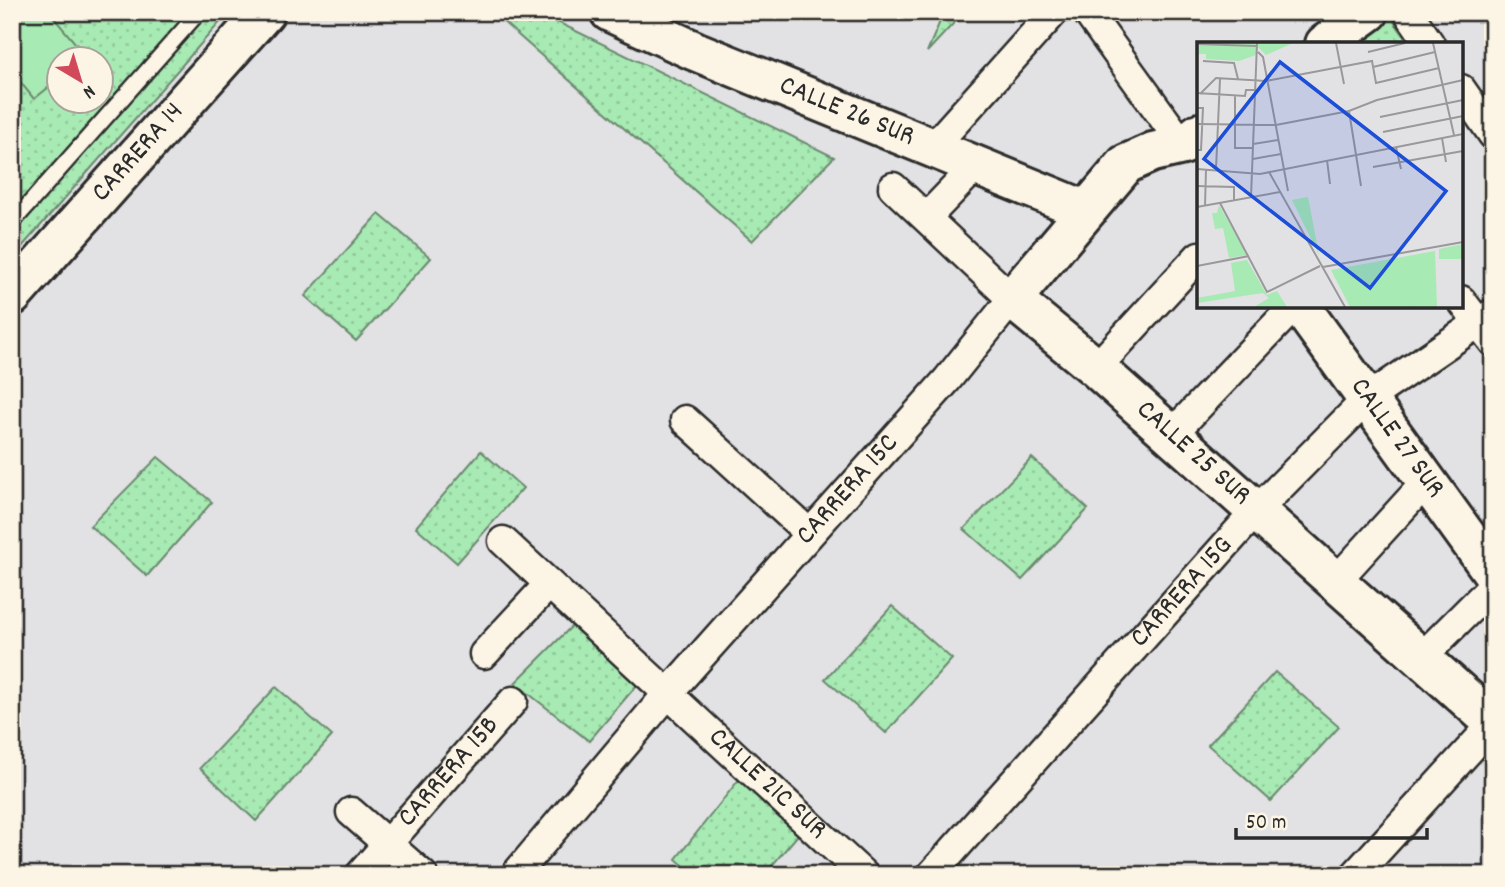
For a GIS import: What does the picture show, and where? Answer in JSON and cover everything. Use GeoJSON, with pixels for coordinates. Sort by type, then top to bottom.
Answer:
{"type":"FeatureCollection","features":[{"type":"Feature","properties":{"kind":"street","name":"CARRERA 14"},"geometry":{"type":"LineString","coordinates":[[12,296],[265,12]]}},
{"type":"Feature","properties":{"kind":"street","name":"CALLE 26 SUR"},"geometry":{"type":"LineString","coordinates":[[610,12],[695,51],[1085,210]]}},
{"type":"Feature","properties":{"kind":"street"},"geometry":{"type":"LineString","coordinates":[[932,148],[1054,12]]}},
{"type":"Feature","properties":{"kind":"street"},"geometry":{"type":"LineString","coordinates":[[1087,12],[1193,148]]}},
{"type":"Feature","properties":{"kind":"street"},"geometry":{"type":"LineString","coordinates":[[1328,42],[1369,12]]}},
{"type":"Feature","properties":{"kind":"street"},"geometry":{"type":"LineString","coordinates":[[1409,12],[1429,42]]}},
{"type":"Feature","properties":{"kind":"street"},"geometry":{"type":"LineString","coordinates":[[1463,92],[1493,135]]}},
{"type":"Feature","properties":{"kind":"street","name":"CARRERA 15C"},"geometry":{"type":"LineString","coordinates":[[515,875],[668,692],[947,380],[1125,164],[1153,152],[1193,148]]}},
{"type":"Feature","properties":{"kind":"street"},"geometry":{"type":"LineString","coordinates":[[926,217],[976,166]]}},
{"type":"Feature","properties":{"kind":"street","name":"CALLE 25 SUR"},"geometry":{"type":"LineString","coordinates":[[893,187],[1012,299],[1096,368],[1493,723]]}},
{"type":"Feature","properties":{"kind":"street"},"geometry":{"type":"LineString","coordinates":[[1096,368],[1197,258]]}},
{"type":"Feature","properties":{"kind":"street"},"geometry":{"type":"LineString","coordinates":[[1463,302],[1488,326]]}},
{"type":"Feature","properties":{"kind":"street"},"geometry":{"type":"LineString","coordinates":[[1171,435],[1292,308]]}},
{"type":"Feature","properties":{"kind":"street","name":"CALLE 27 SUR"},"geometry":{"type":"LineString","coordinates":[[1301,308],[1493,572]]}},
{"type":"Feature","properties":{"kind":"street","name":"CARRERA 15G"},"geometry":{"type":"LineString","coordinates":[[931,875],[1256,512],[1367,400],[1488,326]]}},
{"type":"Feature","properties":{"kind":"street"},"geometry":{"type":"LineString","coordinates":[[685,420],[809,533]]}},
{"type":"Feature","properties":{"kind":"street"},"geometry":{"type":"LineString","coordinates":[[1335,582],[1427,481]]}},
{"type":"Feature","properties":{"kind":"street","name":"CALLE 21C SUR"},"geometry":{"type":"LineString","coordinates":[[503,541],[864,875]]}},
{"type":"Feature","properties":{"kind":"street"},"geometry":{"type":"LineString","coordinates":[[484,654],[549,584]]}},
{"type":"Feature","properties":{"kind":"street"},"geometry":{"type":"LineString","coordinates":[[1421,658],[1493,586]]}},
{"type":"Feature","properties":{"kind":"street","name":"CARRERA 15B"},"geometry":{"type":"LineString","coordinates":[[360,875],[513,701]]}},
{"type":"Feature","properties":{"kind":"street"},"geometry":{"type":"LineString","coordinates":[[1355,875],[1493,723]]}},
{"type":"Feature","properties":{"kind":"street"},"geometry":{"type":"LineString","coordinates":[[351,812],[423,875]]}},
{"type":"Feature","properties":{"kind":"lane"},"geometry":{"type":"LineString","coordinates":[[12,223],[199,12]]}},
{"type":"Feature","properties":{"kind":"green space"},"geometry":{"type":"Polygon","coordinates":[[[12,12],[229,12],[12,258],[12,12]]]}},
{"type":"Feature","properties":{"kind":"green space"},"geometry":{"type":"Polygon","coordinates":[[[12,12],[49,12],[78,46],[46,46],[46,89],[34,99],[12,72],[12,12]]]}},
{"type":"Feature","properties":{"kind":"green space"},"geometry":{"type":"Polygon","coordinates":[[[492,12],[537,12],[834,157],[752,241],[492,12]]]}},
{"type":"Feature","properties":{"kind":"green space"},"geometry":{"type":"Polygon","coordinates":[[[944,12],[964,12],[927,52],[944,12]]]}},
{"type":"Feature","properties":{"kind":"green space"},"geometry":{"type":"Polygon","coordinates":[[[1387,12],[1409,42],[1346,42],[1387,12]]]}},
{"type":"Feature","properties":{"kind":"green space"},"geometry":{"type":"Polygon","coordinates":[[[379,214],[431,258],[356,341],[305,296],[379,214]]]}},
{"type":"Feature","properties":{"kind":"green space"},"geometry":{"type":"Polygon","coordinates":[[[481,451],[523,488],[457,563],[416,527],[481,451]]]}},
{"type":"Feature","properties":{"kind":"green space"},"geometry":{"type":"Polygon","coordinates":[[[158,457],[212,502],[147,576],[90,526],[158,457]]]}},
{"type":"Feature","properties":{"kind":"green space"},"geometry":{"type":"Polygon","coordinates":[[[1032,458],[1088,509],[1022,580],[964,529],[1032,458]]]}},
{"type":"Feature","properties":{"kind":"green space"},"geometry":{"type":"Polygon","coordinates":[[[892,606],[952,659],[886,733],[825,679],[892,606]]]}},
{"type":"Feature","properties":{"kind":"green space"},"geometry":{"type":"Polygon","coordinates":[[[577,621],[642,679],[589,741],[515,683],[577,621]]]}},
{"type":"Feature","properties":{"kind":"green space"},"geometry":{"type":"Polygon","coordinates":[[[1275,672],[1339,727],[1271,801],[1208,745],[1275,672]]]}},
{"type":"Feature","properties":{"kind":"green space"},"geometry":{"type":"Polygon","coordinates":[[[276,687],[332,736],[256,821],[200,768],[276,687]]]}},
{"type":"Feature","properties":{"kind":"green space"},"geometry":{"type":"Polygon","coordinates":[[[749,767],[808,823],[764,875],[694,875],[676,859],[749,767]]]}}]}
